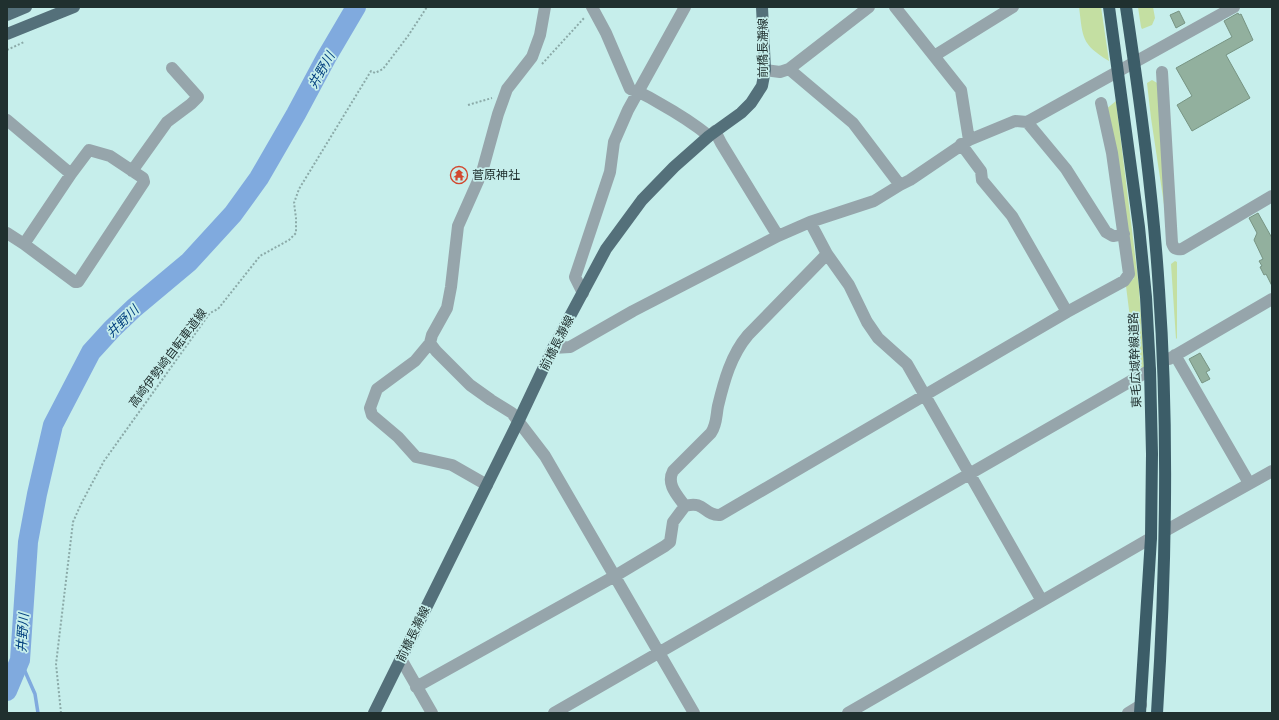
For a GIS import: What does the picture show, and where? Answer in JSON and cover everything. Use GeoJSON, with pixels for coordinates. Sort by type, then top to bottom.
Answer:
{"type":"FeatureCollection","features":[{"type":"Feature","properties":{"kind":"highway","name":"東毛広域幹線道路"},"geometry":{"type":"LineString","coordinates":[[1109,7],[1119,70],[1140,235],[1146,297],[1150,370],[1152,538],[1141,709]]}},
{"type":"Feature","properties":{"kind":"highway"},"geometry":{"type":"LineString","coordinates":[[1126,7],[1154,220],[1163,362],[1166,446],[1165,531],[1156,713]]}},
{"type":"Feature","properties":{"kind":"main road"},"geometry":{"type":"LineString","coordinates":[[7,15],[26,7]]}},
{"type":"Feature","properties":{"kind":"main road"},"geometry":{"type":"LineString","coordinates":[[7,34],[41,19],[74,7]]}},
{"type":"Feature","properties":{"kind":"main road","name":"前橋長瀞線"},"geometry":{"type":"LineString","coordinates":[[374,713],[553,348],[606,249],[642,200],[674,167],[712,134],[741,113],[750,104],[762,86],[765,70],[762,7]]}},
{"type":"Feature","properties":{"kind":"street"},"geometry":{"type":"LineString","coordinates":[[487,485],[452,465],[416,457],[398,437],[372,415],[370,408],[377,389],[415,361],[430,343],[432,335],[447,308],[458,226],[482,172],[498,114],[507,89],[532,57],[540,35],[545,7]]}},
{"type":"Feature","properties":{"kind":"street"},"geometry":{"type":"LineString","coordinates":[[592,7],[606,33],[630,89],[640,91],[712,134],[721,143],[778,236]]}},
{"type":"Feature","properties":{"kind":"street"},"geometry":{"type":"LineString","coordinates":[[583,293],[576,277],[610,172],[614,142],[628,110],[640,91],[685,7]]}},
{"type":"Feature","properties":{"kind":"street"},"geometry":{"type":"LineString","coordinates":[[765,70],[780,72],[789,69],[869,7]]}},
{"type":"Feature","properties":{"kind":"street"},"geometry":{"type":"LineString","coordinates":[[894,7],[961,90],[965,142],[981,171],[982,180],[1012,216],[1067,312]]}},
{"type":"Feature","properties":{"kind":"street"},"geometry":{"type":"LineString","coordinates":[[934,56],[1013,7]]}},
{"type":"Feature","properties":{"kind":"street"},"geometry":{"type":"LineString","coordinates":[[553,348],[570,347],[633,311],[778,236],[810,222],[874,202],[910,180],[965,142],[1015,121],[1027,122],[1234,7]]}},
{"type":"Feature","properties":{"kind":"street"},"geometry":{"type":"LineString","coordinates":[[132,171],[167,122],[192,104],[198,97],[172,68]]}},
{"type":"Feature","properties":{"kind":"street"},"geometry":{"type":"LineString","coordinates":[[789,69],[853,123],[900,185]]}},
{"type":"Feature","properties":{"kind":"street"},"geometry":{"type":"LineString","coordinates":[[1162,72],[1172,243],[1174,248],[1176,250],[1182,249],[1272,196]]}},
{"type":"Feature","properties":{"kind":"street"},"geometry":{"type":"LineString","coordinates":[[416,687],[615,576],[670,542],[673,522],[684,506],[696,504],[701,505],[711,513],[720,514],[1067,312],[1124,281],[1130,274],[1112,153],[1101,103]]}},
{"type":"Feature","properties":{"kind":"street"},"geometry":{"type":"LineString","coordinates":[[7,120],[71,174]]}},
{"type":"Feature","properties":{"kind":"street"},"geometry":{"type":"LineString","coordinates":[[1027,122],[1066,169],[1106,232],[1113,236],[1124,234]]}},
{"type":"Feature","properties":{"kind":"street"},"geometry":{"type":"LineString","coordinates":[[7,233],[75,282],[78,282],[144,182],[144,178],[110,156],[89,150],[24,244]]}},
{"type":"Feature","properties":{"kind":"street"},"geometry":{"type":"LineString","coordinates":[[810,222],[827,254],[849,285],[867,322],[878,338],[907,364],[1042,600]]}},
{"type":"Feature","properties":{"kind":"street"},"geometry":{"type":"LineString","coordinates":[[684,506],[673,488],[670,477],[673,471],[715,426],[718,406],[730,363],[740,344],[827,254]]}},
{"type":"Feature","properties":{"kind":"street"},"geometry":{"type":"LineString","coordinates":[[1163,362],[1272,299]]}},
{"type":"Feature","properties":{"kind":"street"},"geometry":{"type":"LineString","coordinates":[[430,343],[436,351],[470,384],[512,413],[545,456],[694,713]]}},
{"type":"Feature","properties":{"kind":"street"},"geometry":{"type":"LineString","coordinates":[[1175,355],[1249,483]]}},
{"type":"Feature","properties":{"kind":"street"},"geometry":{"type":"LineString","coordinates":[[554,713],[1150,370]]}},
{"type":"Feature","properties":{"kind":"street"},"geometry":{"type":"LineString","coordinates":[[1165,531],[1272,470]]}},
{"type":"Feature","properties":{"kind":"street"},"geometry":{"type":"LineString","coordinates":[[848,713],[1152,538]]}},
{"type":"Feature","properties":{"kind":"street"},"geometry":{"type":"LineString","coordinates":[[401,659],[432,713]]}},
{"type":"Feature","properties":{"kind":"street"},"geometry":{"type":"LineString","coordinates":[[1128,713],[1141,709]]}},
{"type":"Feature","properties":{"kind":"path","name":"高崎伊勢崎自転車道線"},"geometry":{"type":"LineString","coordinates":[[62,713],[56,664],[73,522],[81,504],[104,461],[210,313],[218,309],[260,256],[289,240],[296,233],[294,203],[299,189],[371,71],[375,73],[383,69],[408,36],[427,7]]}},
{"type":"Feature","properties":{"kind":"path"},"geometry":{"type":"LineString","coordinates":[[7,50],[24,42]]}},
{"type":"Feature","properties":{"kind":"green space"},"geometry":{"type":"Polygon","coordinates":[[[1079,7],[1101,7],[1109,61],[1088,45],[1081,26],[1079,7]]]}},
{"type":"Feature","properties":{"kind":"green space"},"geometry":{"type":"Polygon","coordinates":[[[1138,7],[1153,7],[1155,18],[1152,25],[1142,29],[1138,7]]]}},
{"type":"Feature","properties":{"kind":"green space"},"geometry":{"type":"Polygon","coordinates":[[[1152,80],[1159,84],[1165,211],[1147,83],[1152,80]]]}},
{"type":"Feature","properties":{"kind":"green space"},"geometry":{"type":"Polygon","coordinates":[[[1116,101],[1139,287],[1144,368],[1136,366],[1126,286],[1134,278],[1105,110],[1116,101]]]}},
{"type":"Feature","properties":{"kind":"green space"},"geometry":{"type":"Polygon","coordinates":[[[1175,261],[1177,262],[1176,339],[1171,264],[1175,261]]]}},
{"type":"Feature","properties":{"kind":"building"},"geometry":{"type":"Polygon","coordinates":[[[1179,11],[1185,23],[1176,28],[1170,15],[1179,11]]]}},
{"type":"Feature","properties":{"kind":"building"},"geometry":{"type":"Polygon","coordinates":[[[1238,13],[1239,15],[1241,14],[1253,40],[1226,55],[1250,98],[1192,131],[1177,105],[1192,96],[1176,68],[1232,37],[1224,21],[1238,13]]]}},
{"type":"Feature","properties":{"kind":"building"},"geometry":{"type":"Polygon","coordinates":[[[1258,213],[1272,238],[1272,286],[1266,274],[1264,275],[1260,267],[1262,266],[1259,261],[1263,259],[1254,240],[1257,233],[1249,218],[1258,213]]]}},
{"type":"Feature","properties":{"kind":"building"},"geometry":{"type":"Polygon","coordinates":[[[1200,353],[1210,370],[1206,372],[1210,379],[1202,383],[1189,359],[1200,353]]]}},
{"type":"Feature","properties":{"kind":"waterway","name":"井野川"},"geometry":{"type":"LineString","coordinates":[[7,691],[20,660],[28,542],[37,494],[53,425],[91,352],[134,308],[189,262],[233,214],[259,178],[356,7]]}},
{"type":"Feature","properties":{"kind":"waterway"},"geometry":{"type":"LineString","coordinates":[[20,660],[35,694],[38,713]]}},
{"type":"Feature","properties":{"kind":"place","name":"菅原神社"},"geometry":{"type":"Point","coordinates":[459,175]}}]}
